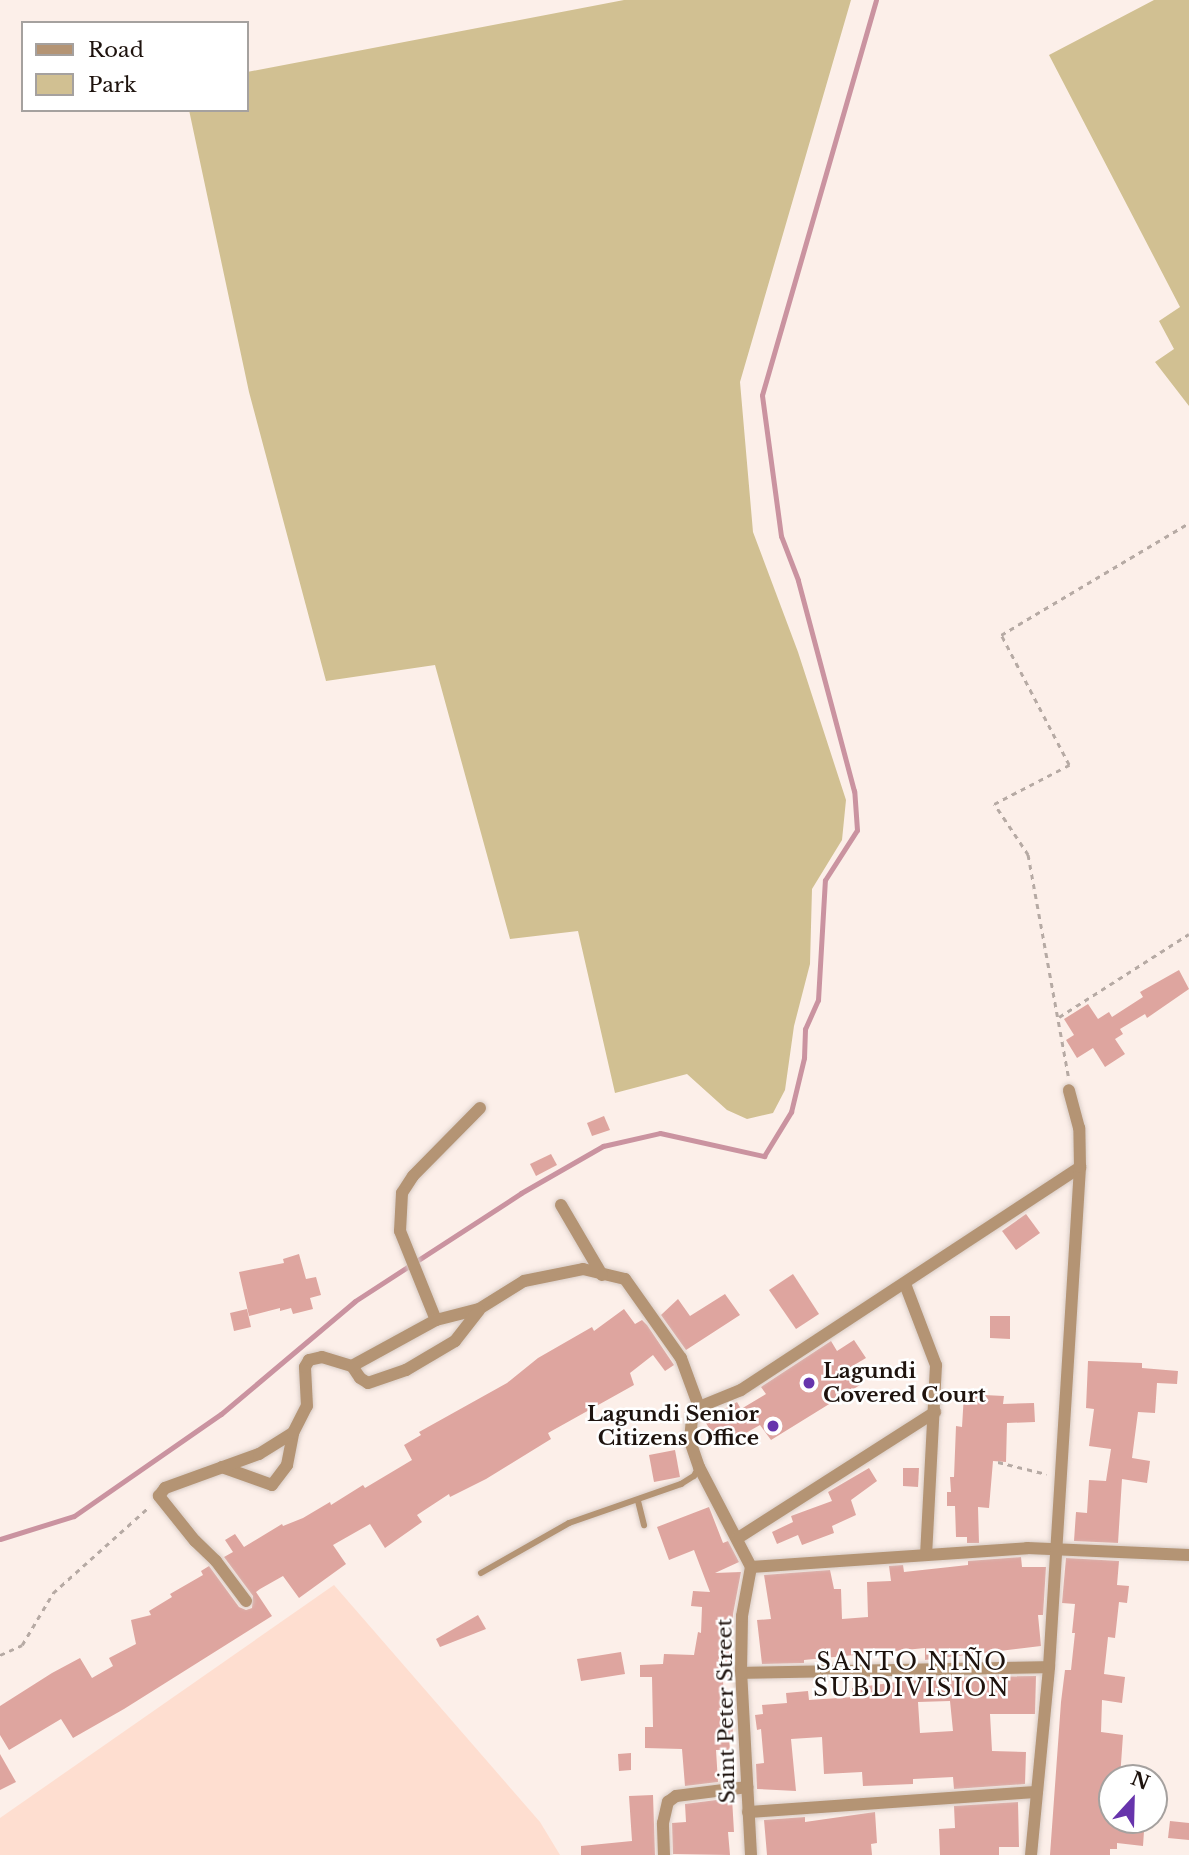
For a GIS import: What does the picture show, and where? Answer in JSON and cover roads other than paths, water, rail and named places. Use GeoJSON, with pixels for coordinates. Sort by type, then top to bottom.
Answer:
{"type":"FeatureCollection","features":[{"type":"Feature","properties":{"kind":"street"},"geometry":{"type":"LineString","coordinates":[[1031,1855],[1049,1667],[1054,1549],[1080,1167],[1079,1128],[1069,1090]]}},
{"type":"Feature","properties":{"kind":"street"},"geometry":{"type":"LineString","coordinates":[[436,1320],[400,1231],[402,1193],[413,1177],[480,1108]]}},
{"type":"Feature","properties":{"kind":"street"},"geometry":{"type":"LineString","coordinates":[[1080,1167],[741,1390],[699,1407],[692,1418],[690,1441],[699,1467],[751,1567],[926,1554],[1054,1549],[1189,1555]]}},
{"type":"Feature","properties":{"kind":"street"},"geometry":{"type":"LineString","coordinates":[[561,1205],[602,1275]]}},
{"type":"Feature","properties":{"kind":"street"},"geometry":{"type":"LineString","coordinates":[[352,1366],[436,1320],[479,1309],[524,1282],[583,1269],[625,1279],[681,1358],[699,1407]]}},
{"type":"Feature","properties":{"kind":"street"},"geometry":{"type":"LineString","coordinates":[[905,1284],[936,1365],[936,1412],[926,1554]]}},
{"type":"Feature","properties":{"kind":"street"},"geometry":{"type":"LineString","coordinates":[[222,1467],[272,1485],[287,1465],[293,1433],[307,1406],[305,1367],[309,1360],[322,1357],[352,1366],[360,1378],[368,1383],[406,1370],[455,1341],[479,1309]]}},
{"type":"Feature","properties":{"kind":"street"},"geometry":{"type":"LineString","coordinates":[[738,1538],[936,1412]]}},
{"type":"Feature","properties":{"kind":"street"},"geometry":{"type":"LineString","coordinates":[[246,1601],[216,1560],[195,1541],[159,1496],[165,1488],[259,1454],[293,1433]]}},
{"type":"Feature","properties":{"kind":"street","name":"Saint Peter Street"},"geometry":{"type":"LineString","coordinates":[[751,1567],[742,1616],[741,1674],[751,1855]]}},
{"type":"Feature","properties":{"kind":"street"},"geometry":{"type":"LineString","coordinates":[[741,1674],[1049,1667]]}},
{"type":"Feature","properties":{"kind":"street"},"geometry":{"type":"LineString","coordinates":[[664,1855],[663,1823],[668,1802],[676,1796],[747,1787]]}},
{"type":"Feature","properties":{"kind":"street"},"geometry":{"type":"LineString","coordinates":[[748,1812],[1036,1792]]}},
{"type":"Feature","properties":{"kind":"lane"},"geometry":{"type":"LineString","coordinates":[[481,1573],[569,1522],[681,1484],[694,1476],[699,1467]]}},
{"type":"Feature","properties":{"kind":"lane"},"geometry":{"type":"LineString","coordinates":[[638,1500],[645,1525]]}},
{"type":"Feature","properties":{"kind":"waterway"},"geometry":{"type":"LineString","coordinates":[[0,1539],[74,1516],[221,1414],[355,1301],[521,1193],[603,1146],[660,1133],[764,1156],[791,1112],[804,1058],[805,1029],[818,1000],[825,880],[857,830],[854,791],[798,580],[781,536],[762,395],[876,0]]}},
{"type":"Feature","properties":{"kind":"place","name":"Lagundi Covered Court"},"geometry":{"type":"Point","coordinates":[809,1383]}},
{"type":"Feature","properties":{"kind":"place","name":"Lagundi Senior Citizens Office"},"geometry":{"type":"Point","coordinates":[773,1426]}},
{"type":"Feature","properties":{"kind":"district","name":"SANTO NIÑO SUBDIVISION"},"geometry":{"type":"Point","coordinates":[912,1675]}}]}
